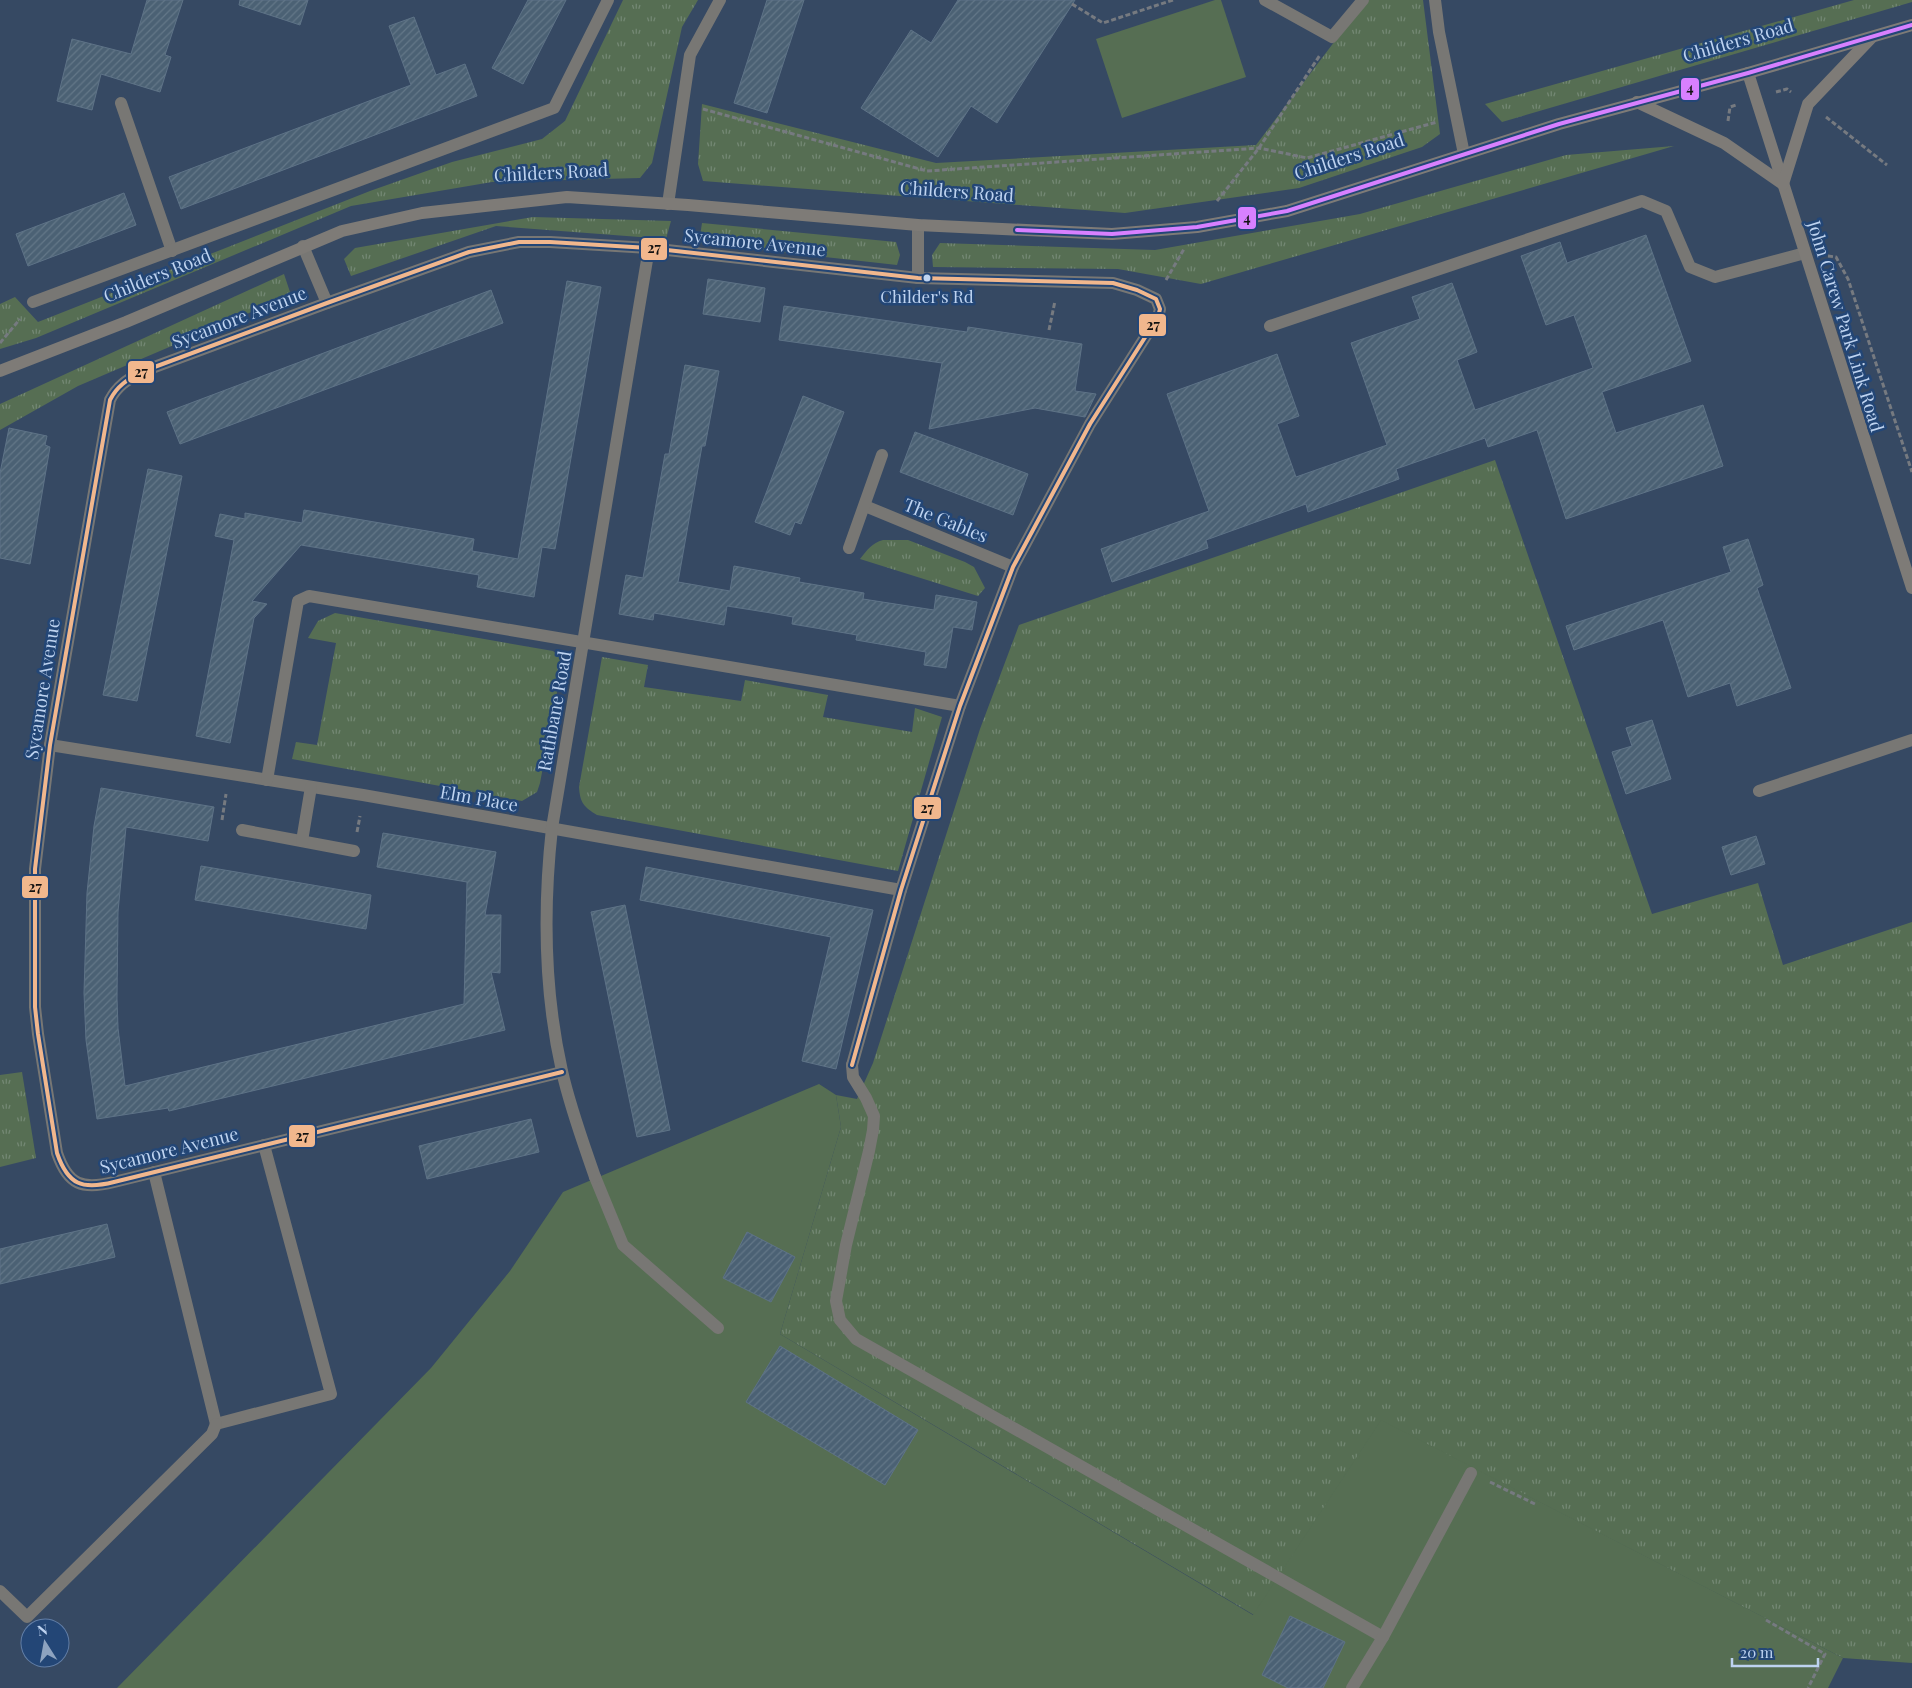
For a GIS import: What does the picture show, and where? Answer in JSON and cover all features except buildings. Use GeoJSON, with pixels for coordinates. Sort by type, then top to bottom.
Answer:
{"type":"FeatureCollection","features":[{"type":"Feature","properties":{"kind":"main road","name":"Childers Road"},"geometry":{"type":"LineString","coordinates":[[0,371],[126,322],[342,231],[422,213],[567,198],[668,204],[918,226],[1112,234],[1197,228],[1287,211],[1559,124],[1748,73],[1912,25]]}},
{"type":"Feature","properties":{"kind":"main road"},"geometry":{"type":"LineString","coordinates":[[1638,102],[1724,143],[1784,184],[1808,104],[1872,37]]}},
{"type":"Feature","properties":{"kind":"main road","name":"John Carew Park Link Road"},"geometry":{"type":"LineString","coordinates":[[1748,73],[1912,588]]}},
{"type":"Feature","properties":{"kind":"street"},"geometry":{"type":"LineString","coordinates":[[34,302],[554,108],[608,0]]}},
{"type":"Feature","properties":{"kind":"street"},"geometry":{"type":"LineString","coordinates":[[668,204],[690,55],[720,0]]}},
{"type":"Feature","properties":{"kind":"street"},"geometry":{"type":"LineString","coordinates":[[1266,0],[1332,37],[1363,0]]}},
{"type":"Feature","properties":{"kind":"street"},"geometry":{"type":"LineString","coordinates":[[1435,0],[1439,32],[1464,154]]}},
{"type":"Feature","properties":{"kind":"street"},"geometry":{"type":"LineString","coordinates":[[121,103],[172,251]]}},
{"type":"Feature","properties":{"kind":"street"},"geometry":{"type":"LineString","coordinates":[[1270,326],[1642,201],[1666,211],[1690,267],[1715,277],[1805,253]]}},
{"type":"Feature","properties":{"kind":"street"},"geometry":{"type":"LineString","coordinates":[[918,226],[918,278]]}},
{"type":"Feature","properties":{"kind":"street","name":"Sycamore Avenue"},"geometry":{"type":"LineString","coordinates":[[562,1072],[96,1186],[85,1186],[77,1183],[61,1166],[57,1153],[38,1034],[35,994],[35,869],[50,745],[110,400],[115,391],[123,382],[141,372],[327,303],[469,252],[519,242],[649,248],[918,278],[1091,281],[1118,284],[1156,299]]}},
{"type":"Feature","properties":{"kind":"street"},"geometry":{"type":"LineString","coordinates":[[303,246],[327,303]]}},
{"type":"Feature","properties":{"kind":"street","name":"Rathbane Road"},"geometry":{"type":"LineString","coordinates":[[649,248],[552,828],[548,870],[546,969],[553,1024],[562,1072],[577,1128],[623,1245],[718,1328]]}},
{"type":"Feature","properties":{"kind":"street"},"geometry":{"type":"LineString","coordinates":[[1156,299],[1160,309],[1158,317],[1090,424],[1013,567],[960,706],[901,890],[852,1065],[853,1077],[874,1116],[870,1144],[846,1245],[836,1301],[840,1320],[856,1338],[1383,1637]]}},
{"type":"Feature","properties":{"kind":"street"},"geometry":{"type":"LineString","coordinates":[[849,548],[882,455]]}},
{"type":"Feature","properties":{"kind":"street","name":"The Gables"},"geometry":{"type":"LineString","coordinates":[[865,506],[1013,567]]}},
{"type":"Feature","properties":{"kind":"street"},"geometry":{"type":"LineString","coordinates":[[266,780],[298,601],[309,596],[960,706]]}},
{"type":"Feature","properties":{"kind":"street"},"geometry":{"type":"LineString","coordinates":[[1758,791],[1912,740]]}},
{"type":"Feature","properties":{"kind":"street","name":"Elm Place"},"geometry":{"type":"LineString","coordinates":[[50,745],[363,795],[901,890]]}},
{"type":"Feature","properties":{"kind":"street"},"geometry":{"type":"LineString","coordinates":[[302,841],[311,787]]}},
{"type":"Feature","properties":{"kind":"street"},"geometry":{"type":"LineString","coordinates":[[242,830],[354,850]]}},
{"type":"Feature","properties":{"kind":"street"},"geometry":{"type":"LineString","coordinates":[[216,1424],[331,1394],[264,1145]]}},
{"type":"Feature","properties":{"kind":"street"},"geometry":{"type":"LineString","coordinates":[[0,1591],[27,1617],[212,1434],[216,1424],[154,1172]]}},
{"type":"Feature","properties":{"kind":"street"},"geometry":{"type":"LineString","coordinates":[[1352,1688],[1383,1637],[1471,1473]]}},
{"type":"Feature","properties":{"kind":"path"},"geometry":{"type":"LineString","coordinates":[[1072,4],[1103,23],[1173,0]]}},
{"type":"Feature","properties":{"kind":"path"},"geometry":{"type":"LineString","coordinates":[[1156,299],[1197,228],[1259,148],[1332,37]]}},
{"type":"Feature","properties":{"kind":"path"},"geometry":{"type":"LineString","coordinates":[[694,107],[927,171],[1259,148],[1306,158],[1455,116]]}},
{"type":"Feature","properties":{"kind":"path"},"geometry":{"type":"LineString","coordinates":[[1805,253],[1836,257],[1848,279],[1912,472]]}},
{"type":"Feature","properties":{"kind":"path"},"geometry":{"type":"LineString","coordinates":[[1049,330],[1058,281]]}},
{"type":"Feature","properties":{"kind":"path"},"geometry":{"type":"LineString","coordinates":[[0,343],[34,302]]}},
{"type":"Feature","properties":{"kind":"path"},"geometry":{"type":"LineString","coordinates":[[230,774],[221,826],[242,830]]}},
{"type":"Feature","properties":{"kind":"path"},"geometry":{"type":"LineString","coordinates":[[354,850],[363,795]]}},
{"type":"Feature","properties":{"kind":"path"},"geometry":{"type":"LineString","coordinates":[[1471,1473],[1538,1505]]}},
{"type":"Feature","properties":{"kind":"path"},"geometry":{"type":"LineString","coordinates":[[1766,1620],[1825,1654],[1808,1688]]}},
{"type":"Feature","properties":{"kind":"green space"},"geometry":{"type":"Polygon","coordinates":[[[623,0],[698,0],[682,27],[652,163],[640,178],[492,182],[351,206],[36,338],[0,349],[0,304],[15,297],[38,322],[370,191],[452,162],[542,139],[565,121],[623,0]]]}},
{"type":"Feature","properties":{"kind":"green space"},"geometry":{"type":"Polygon","coordinates":[[[1215,0],[1221,0],[1246,77],[1122,118],[1096,39],[1215,0]]]}},
{"type":"Feature","properties":{"kind":"green space"},"geometry":{"type":"Polygon","coordinates":[[[1366,0],[1423,0],[1440,134],[1422,147],[1299,188],[1125,213],[703,181],[698,164],[702,104],[936,163],[1256,145],[1366,0]]]}},
{"type":"Feature","properties":{"kind":"green space"},"geometry":{"type":"Polygon","coordinates":[[[1854,0],[1912,0],[1912,2],[1502,122],[1485,104],[1854,0]]]}},
{"type":"Feature","properties":{"kind":"green space"},"geometry":{"type":"Polygon","coordinates":[[[1674,146],[1201,284],[1118,269],[933,267],[932,255],[940,243],[1155,250],[1360,214],[1566,155],[1674,146]]]}},
{"type":"Feature","properties":{"kind":"green space"},"geometry":{"type":"Polygon","coordinates":[[[533,217],[671,221],[666,239],[496,226],[351,276],[344,259],[355,248],[533,217]]]}},
{"type":"Feature","properties":{"kind":"green space"},"geometry":{"type":"Polygon","coordinates":[[[702,223],[896,242],[900,255],[897,265],[699,243],[702,223]]]}},
{"type":"Feature","properties":{"kind":"green space"},"geometry":{"type":"Polygon","coordinates":[[[284,274],[291,295],[78,386],[0,430],[0,404],[284,274]]]}},
{"type":"Feature","properties":{"kind":"green space"},"geometry":{"type":"Polygon","coordinates":[[[1495,460],[1652,914],[1758,883],[1783,965],[1912,922],[1912,1663],[1843,1658],[1381,1421],[1254,1615],[780,1334],[841,1127],[836,1095],[857,1099],[873,1063],[980,729],[1019,625],[1495,460]]]}},
{"type":"Feature","properties":{"kind":"green space"},"geometry":{"type":"Polygon","coordinates":[[[883,540],[908,540],[965,562],[974,567],[985,588],[978,596],[860,559],[873,545],[883,540]]]}},
{"type":"Feature","properties":{"kind":"green space"},"geometry":{"type":"Polygon","coordinates":[[[335,613],[553,651],[563,660],[537,792],[522,801],[292,759],[296,742],[317,745],[336,643],[308,638],[318,621],[335,613]]]}},
{"type":"Feature","properties":{"kind":"green space"},"geometry":{"type":"Polygon","coordinates":[[[602,657],[648,665],[644,687],[741,701],[745,680],[828,695],[823,717],[912,732],[915,708],[942,717],[898,871],[597,815],[582,801],[579,787],[602,657]]]}},
{"type":"Feature","properties":{"kind":"green space"},"geometry":{"type":"Polygon","coordinates":[[[22,1072],[36,1158],[0,1167],[0,1075],[22,1072]]]}},
{"type":"Feature","properties":{"kind":"green space"},"geometry":{"type":"Polygon","coordinates":[[[819,1084],[836,1095],[841,1127],[780,1334],[1253,1615],[1381,1420],[1843,1658],[1828,1688],[117,1688],[431,1368],[510,1271],[563,1192],[819,1084]]]}},
{"type":"Feature","properties":{"kind":"transit line","name":"4"},"geometry":{"type":"LineString","coordinates":[[1017,230],[1112,234],[1197,227],[1287,211],[1559,124],[1748,73],[1912,25]]}},
{"type":"Feature","properties":{"kind":"transit line","name":"27"},"geometry":{"type":"LineString","coordinates":[[562,1072],[114,1182],[85,1185],[71,1178],[61,1164],[57,1153],[35,1007],[35,869],[50,745],[110,400],[113,395],[123,384],[141,372],[469,252],[519,242],[649,248],[918,278],[1113,283],[1137,290],[1156,299],[1160,309],[1158,317],[1090,424],[1013,567],[960,706],[901,890],[852,1065]]}},
{"type":"Feature","properties":{"kind":"place","name":"Childer's Rd"},"geometry":{"type":"Point","coordinates":[927,278]}}]}
